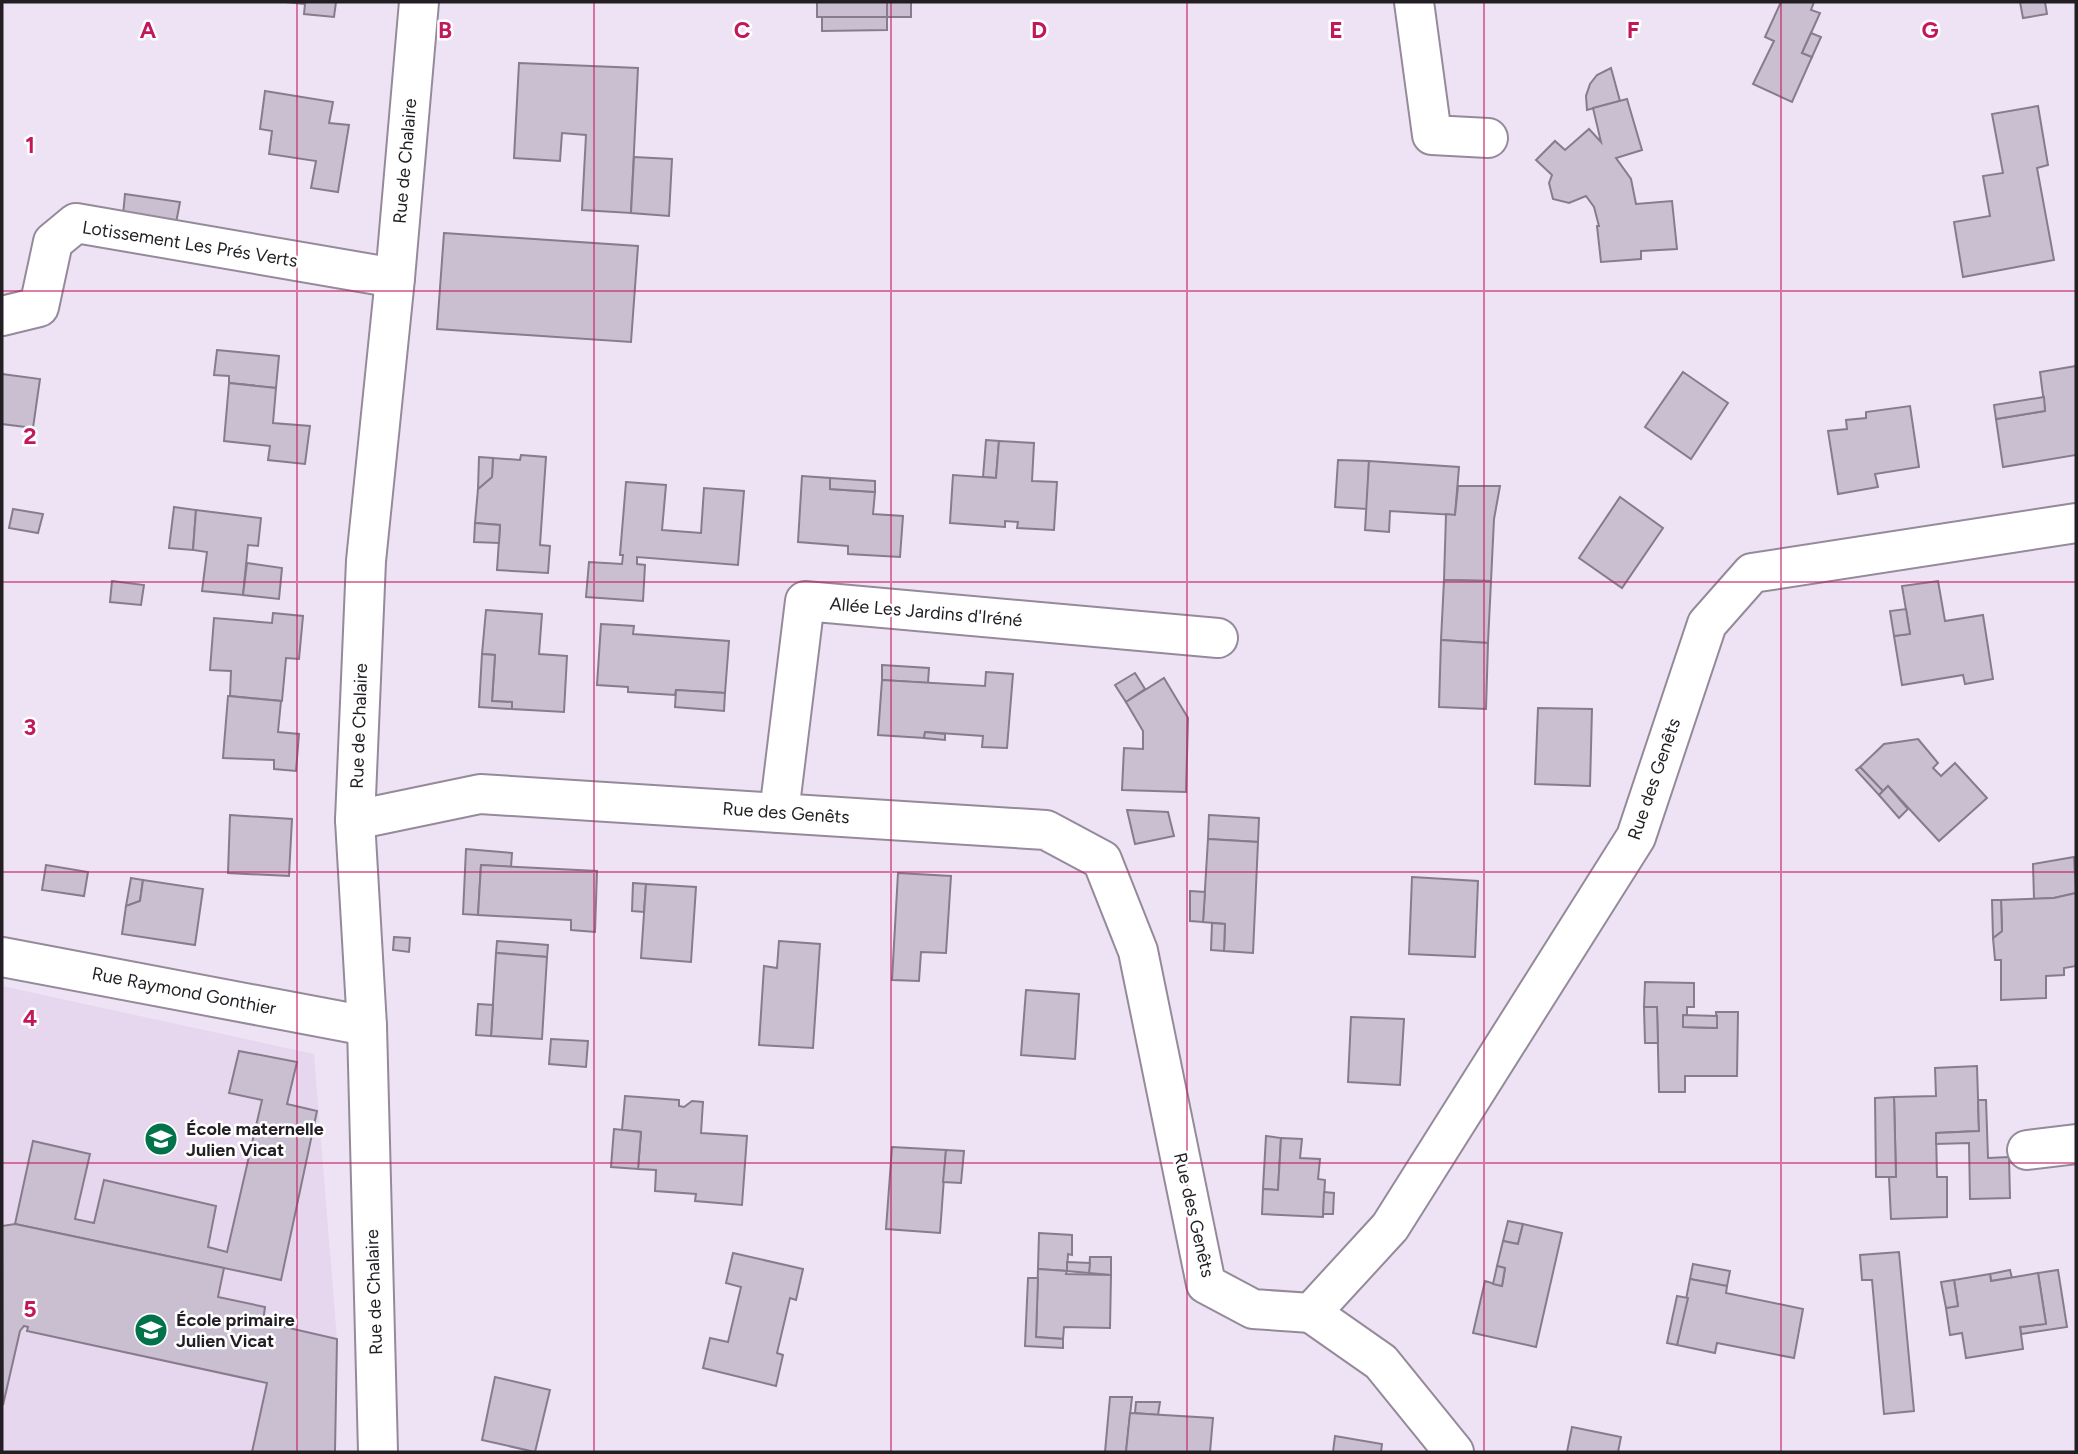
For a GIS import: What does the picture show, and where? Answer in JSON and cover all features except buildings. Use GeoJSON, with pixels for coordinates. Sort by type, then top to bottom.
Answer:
{"type":"FeatureCollection","features":[{"type":"Feature","properties":{"kind":"street","name":"Rue de Chalaire"},"geometry":{"type":"LineString","coordinates":[[378,1452],[366,1026],[355,820],[366,561],[395,278],[419,2]]}},
{"type":"Feature","properties":{"kind":"street"},"geometry":{"type":"LineString","coordinates":[[1414,2],[1432,135],[1488,138]]}},
{"type":"Feature","properties":{"kind":"street","name":"Lotissement Les Prés Verts"},"geometry":{"type":"LineString","coordinates":[[2,316],[39,307],[53,242],[76,223],[395,278]]}},
{"type":"Feature","properties":{"kind":"street","name":"Rue des Genêts"},"geometry":{"type":"LineString","coordinates":[[355,820],[480,794],[1046,830],[1102,860],[1138,951],[1206,1284],[1253,1309],[1311,1313],[1391,1227],[1636,838],[1707,624],[1752,573],[2076,523]]}},
{"type":"Feature","properties":{"kind":"street","name":"Allée Les Jardins d'Iréné"},"geometry":{"type":"LineString","coordinates":[[779,813],[804,601],[1218,638]]}},
{"type":"Feature","properties":{"kind":"street","name":"Rue Raymond Gonthier"},"geometry":{"type":"LineString","coordinates":[[2,957],[366,1026]]}},
{"type":"Feature","properties":{"kind":"street"},"geometry":{"type":"LineString","coordinates":[[2027,1150],[2076,1144]]}},
{"type":"Feature","properties":{"kind":"street"},"geometry":{"type":"LineString","coordinates":[[1311,1313],[1381,1362],[1454,1452]]}},
{"type":"Feature","properties":{"kind":"shaded area"},"geometry":{"type":"Polygon","coordinates":[[[2,986],[314,1054],[337,1339],[335,1452],[2,1452],[2,986]]]}},
{"type":"Feature","properties":{"kind":"place","name":"École maternelle Julien Vicat"},"geometry":{"type":"Point","coordinates":[161,1139]}},
{"type":"Feature","properties":{"kind":"place","name":"École primaire Julien Vicat"},"geometry":{"type":"Point","coordinates":[151,1330]}}]}
